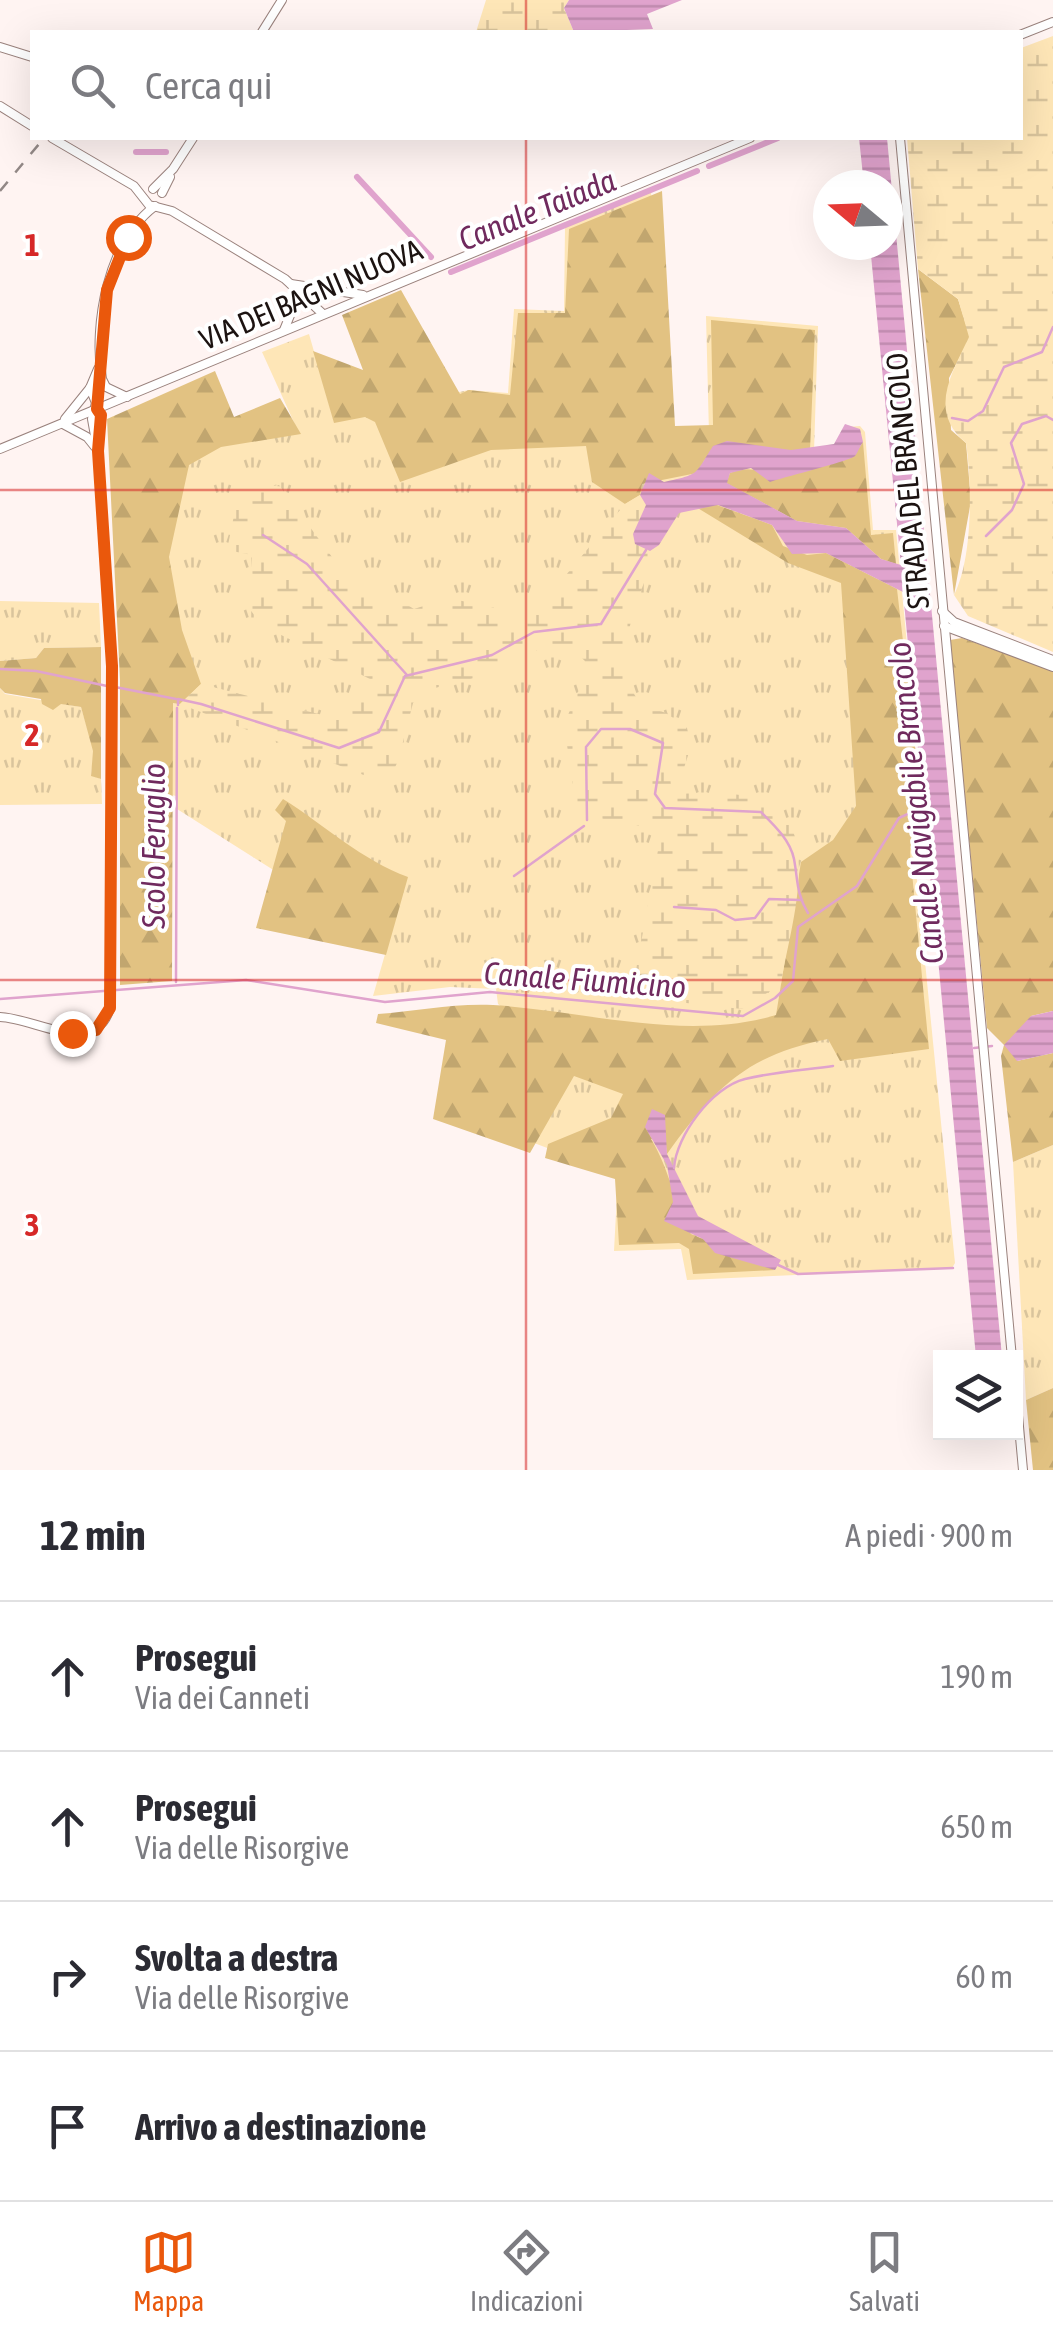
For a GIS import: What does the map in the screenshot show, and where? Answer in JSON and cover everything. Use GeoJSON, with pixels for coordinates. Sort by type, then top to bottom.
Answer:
{"type":"FeatureCollection","features":[{"type":"Feature","properties":{"kind":"street"},"geometry":{"type":"LineString","coordinates":[[263,30],[282,0]]}},
{"type":"Feature","properties":{"kind":"street"},"geometry":{"type":"LineString","coordinates":[[1023,34],[1053,22]]}},
{"type":"Feature","properties":{"kind":"street"},"geometry":{"type":"LineString","coordinates":[[0,47],[30,56]]}},
{"type":"Feature","properties":{"kind":"street"},"geometry":{"type":"LineString","coordinates":[[0,106],[30,125]]}},
{"type":"Feature","properties":{"kind":"street"},"geometry":{"type":"LineString","coordinates":[[55,140],[154,198],[292,288],[323,314]]}},
{"type":"Feature","properties":{"kind":"street"},"geometry":{"type":"LineString","coordinates":[[0,1017],[90,1033],[108,1016],[112,666],[98,451],[92,418],[102,379],[100,365],[110,280],[141,219],[192,140]]}},
{"type":"Feature","properties":{"kind":"street","name":"VIA DEI BAGNI NUOVA"},"geometry":{"type":"LineString","coordinates":[[0,449],[745,140]]}},
{"type":"Feature","properties":{"kind":"street","name":"STRADA DEL BRANCOLO"},"geometry":{"type":"LineString","coordinates":[[900,140],[1011,1350]]}},
{"type":"Feature","properties":{"kind":"street"},"geometry":{"type":"LineString","coordinates":[[292,288],[368,296]]}},
{"type":"Feature","properties":{"kind":"street"},"geometry":{"type":"LineString","coordinates":[[284,330],[292,288]]}},
{"type":"Feature","properties":{"kind":"street"},"geometry":{"type":"LineString","coordinates":[[319,292],[324,302],[323,314]]}},
{"type":"Feature","properties":{"kind":"street"},"geometry":{"type":"LineString","coordinates":[[98,451],[87,437],[60,424],[90,388],[100,365]]}},
{"type":"Feature","properties":{"kind":"street"},"geometry":{"type":"LineString","coordinates":[[102,379],[106,387],[127,396]]}},
{"type":"Feature","properties":{"kind":"street"},"geometry":{"type":"LineString","coordinates":[[90,388],[97,409]]}},
{"type":"Feature","properties":{"kind":"street"},"geometry":{"type":"LineString","coordinates":[[944,623],[1053,664]]}},
{"type":"Feature","properties":{"kind":"street"},"geometry":{"type":"LineString","coordinates":[[944,623],[954,626]]}},
{"type":"Feature","properties":{"kind":"street"},"geometry":{"type":"LineString","coordinates":[[1020,1440],[1022,1470]]}},
{"type":"Feature","properties":{"kind":"green space"},"geometry":{"type":"Polygon","coordinates":[[[486,0],[569,0],[564,8],[573,30],[477,30],[486,0]]]}},
{"type":"Feature","properties":{"kind":"green space"},"geometry":{"type":"Polygon","coordinates":[[[1053,36],[1053,652],[968,616],[954,595],[968,541],[969,479],[966,443],[948,418],[946,392],[969,337],[958,299],[918,269],[907,140],[1023,140],[1023,47],[1053,36]]]}},
{"type":"Feature","properties":{"kind":"green space"},"geometry":{"type":"Polygon","coordinates":[[[651,191],[665,430],[709,434],[706,316],[818,326],[814,452],[830,452],[848,427],[860,426],[865,432],[873,530],[896,530],[914,717],[853,726],[856,806],[912,831],[955,1263],[952,1268],[687,1280],[681,1249],[614,1251],[618,1175],[521,1138],[562,1059],[498,1004],[496,989],[450,987],[373,996],[402,895],[275,871],[177,809],[176,796],[172,795],[147,460],[297,429],[262,352],[309,334],[333,418],[469,390],[508,393],[514,309],[564,311],[565,227],[651,191]]]}},
{"type":"Feature","properties":{"kind":"green space"},"geometry":{"type":"Polygon","coordinates":[[[662,191],[675,426],[713,425],[711,320],[815,330],[810,450],[704,460],[702,472],[642,484],[640,495],[625,504],[592,482],[586,446],[491,450],[400,482],[375,422],[365,417],[334,423],[313,351],[363,370],[342,315],[401,290],[460,394],[469,390],[510,395],[518,313],[565,313],[569,229],[662,191]]]}},
{"type":"Feature","properties":{"kind":"green space"},"geometry":{"type":"Polygon","coordinates":[[[918,269],[958,299],[970,337],[949,378],[951,430],[966,443],[971,501],[954,595],[918,269]]]}},
{"type":"Feature","properties":{"kind":"green space"},"geometry":{"type":"Polygon","coordinates":[[[215,371],[234,417],[280,398],[301,434],[221,447],[189,465],[169,557],[182,630],[201,684],[180,704],[173,703],[172,981],[120,985],[120,680],[107,419],[215,371]]]}},
{"type":"Feature","properties":{"kind":"green space"},"geometry":{"type":"Polygon","coordinates":[[[863,442],[871,535],[893,533],[896,564],[881,559],[846,528],[797,521],[726,483],[730,473],[738,470],[797,473],[848,458],[863,442]]]}},
{"type":"Feature","properties":{"kind":"green space"},"geometry":{"type":"Polygon","coordinates":[[[279,485],[357,591],[394,597],[414,609],[448,598],[532,616],[625,504],[640,495],[646,505],[633,534],[659,545],[630,626],[626,669],[631,688],[642,705],[666,713],[687,728],[691,746],[684,768],[670,777],[672,794],[755,798],[784,815],[794,834],[799,858],[798,884],[781,984],[742,1009],[631,997],[661,834],[652,828],[577,814],[564,724],[579,690],[585,661],[571,648],[537,650],[490,674],[431,689],[413,703],[398,761],[387,784],[180,704],[201,684],[342,720],[376,682],[263,626],[248,607],[252,555],[227,550],[239,491],[279,485]]]}},
{"type":"Feature","properties":{"kind":"green space"},"geometry":{"type":"Polygon","coordinates":[[[717,505],[772,525],[783,546],[807,555],[826,553],[897,589],[919,781],[910,852],[929,1049],[840,1061],[828,1039],[799,1046],[753,1065],[734,1078],[700,1111],[667,1154],[665,1139],[651,1139],[691,1234],[775,1270],[693,1274],[689,1249],[679,1243],[619,1245],[615,1179],[545,1158],[548,1144],[611,1118],[623,1094],[574,1076],[530,1153],[433,1119],[446,1040],[376,1023],[378,1014],[479,1005],[671,1025],[741,1023],[776,1015],[801,862],[833,840],[856,806],[841,583],[788,563],[696,507],[717,505]]]}},
{"type":"Feature","properties":{"kind":"green space"},"geometry":{"type":"Polygon","coordinates":[[[0,601],[99,603],[101,647],[44,648],[36,658],[0,661],[0,601]]]}},
{"type":"Feature","properties":{"kind":"green space"},"geometry":{"type":"Polygon","coordinates":[[[962,638],[1053,671],[1053,1011],[1031,1016],[1017,1061],[1053,1053],[1053,1145],[1013,1162],[1001,1056],[1004,1045],[987,1028],[950,640],[962,638]]]}},
{"type":"Feature","properties":{"kind":"green space"},"geometry":{"type":"Polygon","coordinates":[[[101,647],[101,779],[91,776],[93,751],[81,707],[61,704],[53,710],[42,704],[41,699],[5,693],[0,688],[0,661],[36,658],[44,648],[101,647]]]}},
{"type":"Feature","properties":{"kind":"green space"},"geometry":{"type":"Polygon","coordinates":[[[0,688],[5,694],[81,707],[94,751],[91,775],[101,779],[102,804],[0,805],[0,688]]]}},
{"type":"Feature","properties":{"kind":"green space"},"geometry":{"type":"Polygon","coordinates":[[[283,799],[359,852],[408,877],[386,955],[256,928],[286,821],[275,810],[283,799]]]}},
{"type":"Feature","properties":{"kind":"green space"},"geometry":{"type":"Polygon","coordinates":[[[1053,1145],[1053,1388],[1026,1400],[1013,1162],[1053,1145]]]}},
{"type":"Feature","properties":{"kind":"green space"},"geometry":{"type":"Polygon","coordinates":[[[1053,1388],[1053,1470],[1033,1470],[1026,1400],[1053,1388]]]}},
{"type":"Feature","properties":{"kind":"shaded area"},"geometry":{"type":"Polygon","coordinates":[[[569,0],[682,0],[647,14],[653,29],[573,30],[564,8],[569,0]]]}},
{"type":"Feature","properties":{"kind":"shaded area"},"geometry":{"type":"Polygon","coordinates":[[[859,140],[887,140],[890,170],[862,170],[859,140]]]}},
{"type":"Feature","properties":{"kind":"shaded area"},"geometry":{"type":"Polygon","coordinates":[[[871,260],[899,260],[1001,1350],[975,1350],[903,592],[826,553],[792,554],[772,525],[718,505],[679,513],[659,545],[650,551],[635,544],[633,534],[646,505],[640,495],[649,473],[664,482],[691,475],[713,446],[727,441],[791,450],[834,444],[845,424],[860,429],[863,442],[855,456],[770,482],[751,468],[730,473],[727,483],[797,521],[846,528],[881,559],[901,565],[871,260]]]}},
{"type":"Feature","properties":{"kind":"shaded area"},"geometry":{"type":"Polygon","coordinates":[[[1053,1011],[1053,1053],[1017,1061],[1004,1045],[1031,1016],[1053,1011]]]}},
{"type":"Feature","properties":{"kind":"shaded area"},"geometry":{"type":"Polygon","coordinates":[[[652,1109],[665,1115],[667,1154],[698,1216],[781,1260],[775,1270],[715,1253],[703,1239],[664,1221],[673,1202],[667,1165],[645,1127],[652,1109]]]}},
{"type":"Feature","properties":{"kind":"waterway","name":"Canale Taiada"},"geometry":{"type":"LineString","coordinates":[[709,166],[773,140]]}},
{"type":"Feature","properties":{"kind":"waterway"},"geometry":{"type":"LineString","coordinates":[[136,152],[166,152]]}},
{"type":"Feature","properties":{"kind":"waterway","name":"Canale Taiada"},"geometry":{"type":"LineString","coordinates":[[451,272],[697,171]]}},
{"type":"Feature","properties":{"kind":"waterway","name":"Canale Taiada"},"geometry":{"type":"LineString","coordinates":[[357,177],[431,257]]}},
{"type":"Feature","properties":{"kind":"waterway"},"geometry":{"type":"LineString","coordinates":[[952,418],[968,421],[983,411],[1004,367],[1042,352],[1053,327]]}},
{"type":"Feature","properties":{"kind":"waterway"},"geometry":{"type":"LineString","coordinates":[[986,536],[1012,510],[1024,484],[1011,443],[1022,424],[1046,416],[1053,420]]}},
{"type":"Feature","properties":{"kind":"waterway"},"geometry":{"type":"LineString","coordinates":[[263,535],[307,564],[407,675]]}},
{"type":"Feature","properties":{"kind":"waterway"},"geometry":{"type":"LineString","coordinates":[[178,705],[178,699],[201,704],[339,748],[379,732],[405,676],[492,655],[534,632],[601,624],[646,550]]}},
{"type":"Feature","properties":{"kind":"waterway"},"geometry":{"type":"LineString","coordinates":[[0,669],[36,671],[107,686]]}},
{"type":"Feature","properties":{"kind":"waterway"},"geometry":{"type":"LineString","coordinates":[[115,687],[176,699]]}},
{"type":"Feature","properties":{"kind":"waterway","name":"Scolo Feruglio"},"geometry":{"type":"LineString","coordinates":[[176,982],[177,708]]}},
{"type":"Feature","properties":{"kind":"waterway"},"geometry":{"type":"LineString","coordinates":[[587,820],[586,747],[601,729],[630,729],[663,743],[655,794],[665,808],[761,812],[771,822],[792,852],[799,893],[808,913]]}},
{"type":"Feature","properties":{"kind":"waterway","name":"Canale Fiumicino"},"geometry":{"type":"LineString","coordinates":[[0,999],[246,980],[385,1002],[490,992],[743,1016],[775,998],[793,981],[798,927],[857,886],[899,818],[923,807]]}},
{"type":"Feature","properties":{"kind":"waterway"},"geometry":{"type":"LineString","coordinates":[[514,876],[584,826]]}},
{"type":"Feature","properties":{"kind":"waterway"},"geometry":{"type":"LineString","coordinates":[[674,907],[716,910],[735,920],[755,918],[769,899],[800,900]]}},
{"type":"Feature","properties":{"kind":"waterway"},"geometry":{"type":"LineString","coordinates":[[974,1048],[992,1046]]}},
{"type":"Feature","properties":{"kind":"waterway"},"geometry":{"type":"LineString","coordinates":[[674,1168],[689,1128],[720,1092],[745,1079],[833,1066]]}},
{"type":"Feature","properties":{"kind":"waterway"},"geometry":{"type":"LineString","coordinates":[[776,1264],[798,1274],[953,1268]]}},
{"type":"Feature","properties":{"kind":"railway"},"geometry":{"type":"LineString","coordinates":[[0,191],[42,140]]}},
{"type":"Feature","properties":{"kind":"route"},"geometry":{"type":"LineString","coordinates":[[72,1033],[96,1030],[110,1008],[112,666],[98,451],[101,415],[97,409],[107,290],[128,237]]}},
{"type":"Feature","properties":{"kind":"water label","name":"Canale Navigabile Brancolo"},"geometry":{"type":"Point","coordinates":[916,803]}}]}
